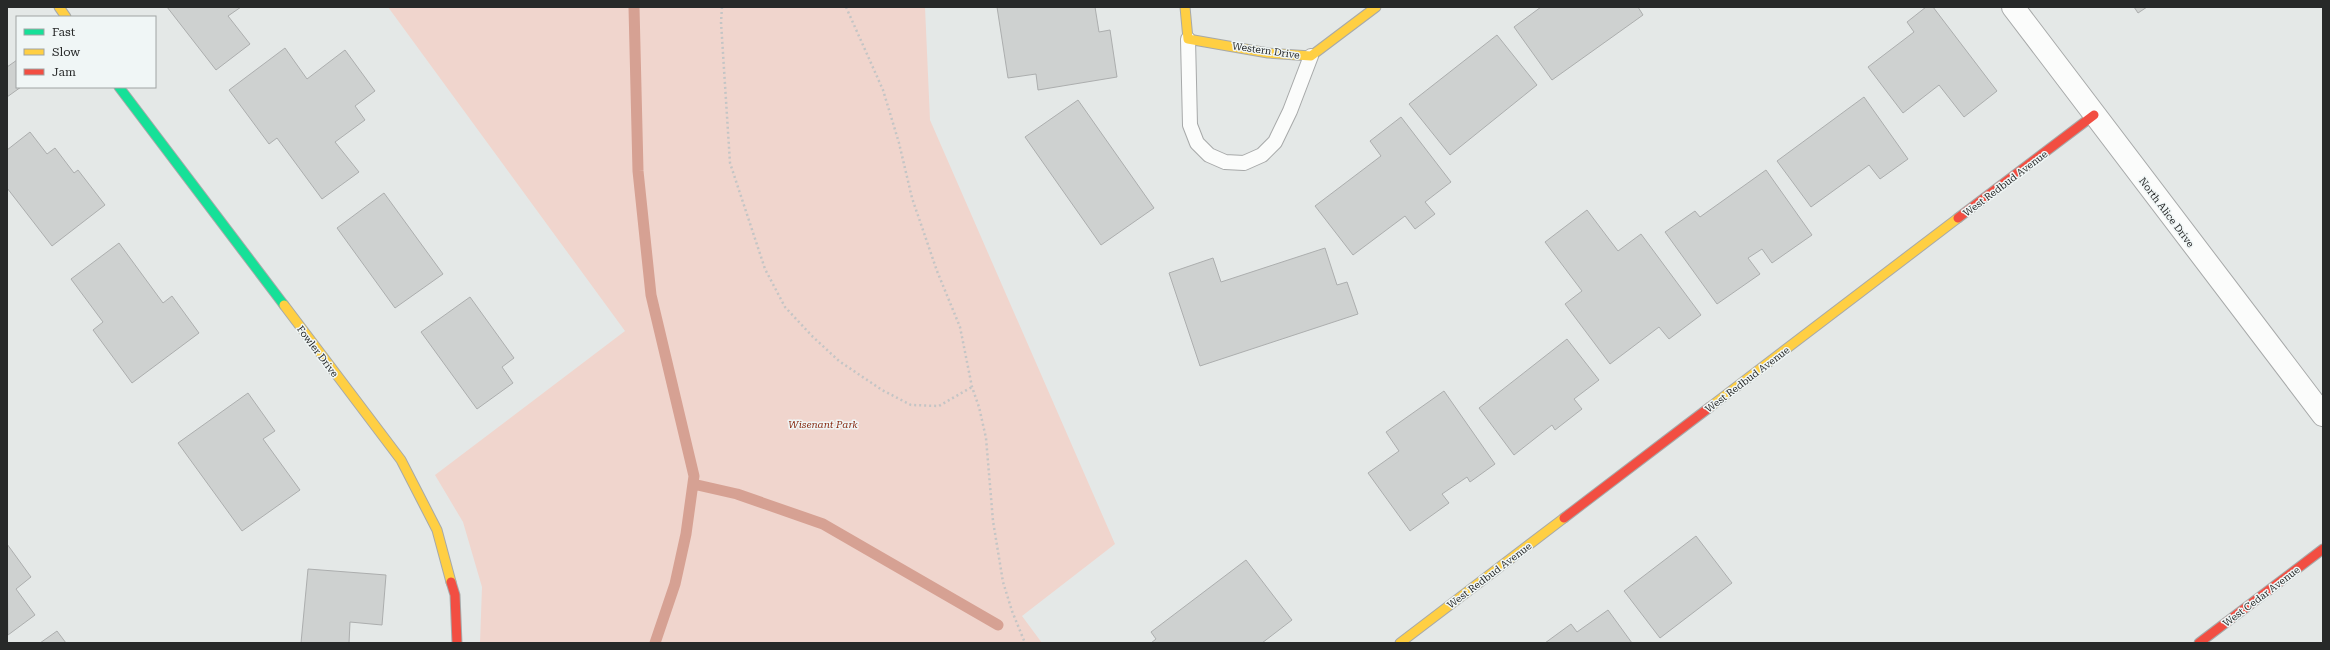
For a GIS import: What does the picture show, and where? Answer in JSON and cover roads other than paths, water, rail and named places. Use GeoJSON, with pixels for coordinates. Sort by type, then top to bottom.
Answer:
{"type":"FeatureCollection","features":[{"type":"Feature","properties":{"kind":"street"},"geometry":{"type":"LineString","coordinates":[[58,7],[65,16]]}},
{"type":"Feature","properties":{"kind":"street"},"geometry":{"type":"LineString","coordinates":[[1185,7],[1188,39]]}},
{"type":"Feature","properties":{"kind":"street","name":"Western Drive"},"geometry":{"type":"LineString","coordinates":[[1188,39],[1268,53],[1311,56],[1376,7]]}},
{"type":"Feature","properties":{"kind":"street","name":"North Alice Drive"},"geometry":{"type":"LineString","coordinates":[[2013,7],[2323,415]]}},
{"type":"Feature","properties":{"kind":"street","name":"Fowler Drive"},"geometry":{"type":"LineString","coordinates":[[120,88],[401,460],[437,530],[455,596],[457,643]]}},
{"type":"Feature","properties":{"kind":"street","name":"West Redbud Avenue"},"geometry":{"type":"LineString","coordinates":[[1400,643],[2094,115]]}},
{"type":"Feature","properties":{"kind":"street","name":"West Cedar Avenue"},"geometry":{"type":"LineString","coordinates":[[2199,643],[2323,549]]}},
{"type":"Feature","properties":{"kind":"lane"},"geometry":{"type":"LineString","coordinates":[[1188,39],[1190,125],[1197,143],[1209,155],[1224,162],[1244,163],[1262,155],[1275,142],[1290,111],[1311,56]]}},
{"type":"Feature","properties":{"kind":"waterway"},"geometry":{"type":"LineString","coordinates":[[634,7],[638,171],[651,295],[694,476],[686,534],[675,584],[655,643]]}},
{"type":"Feature","properties":{"kind":"waterway"},"geometry":{"type":"LineString","coordinates":[[693,484],[737,494],[823,524],[998,625]]}},
{"type":"Feature","properties":{"kind":"park label","name":"Wisenant Park"},"geometry":{"type":"Point","coordinates":[823,424]}}]}
